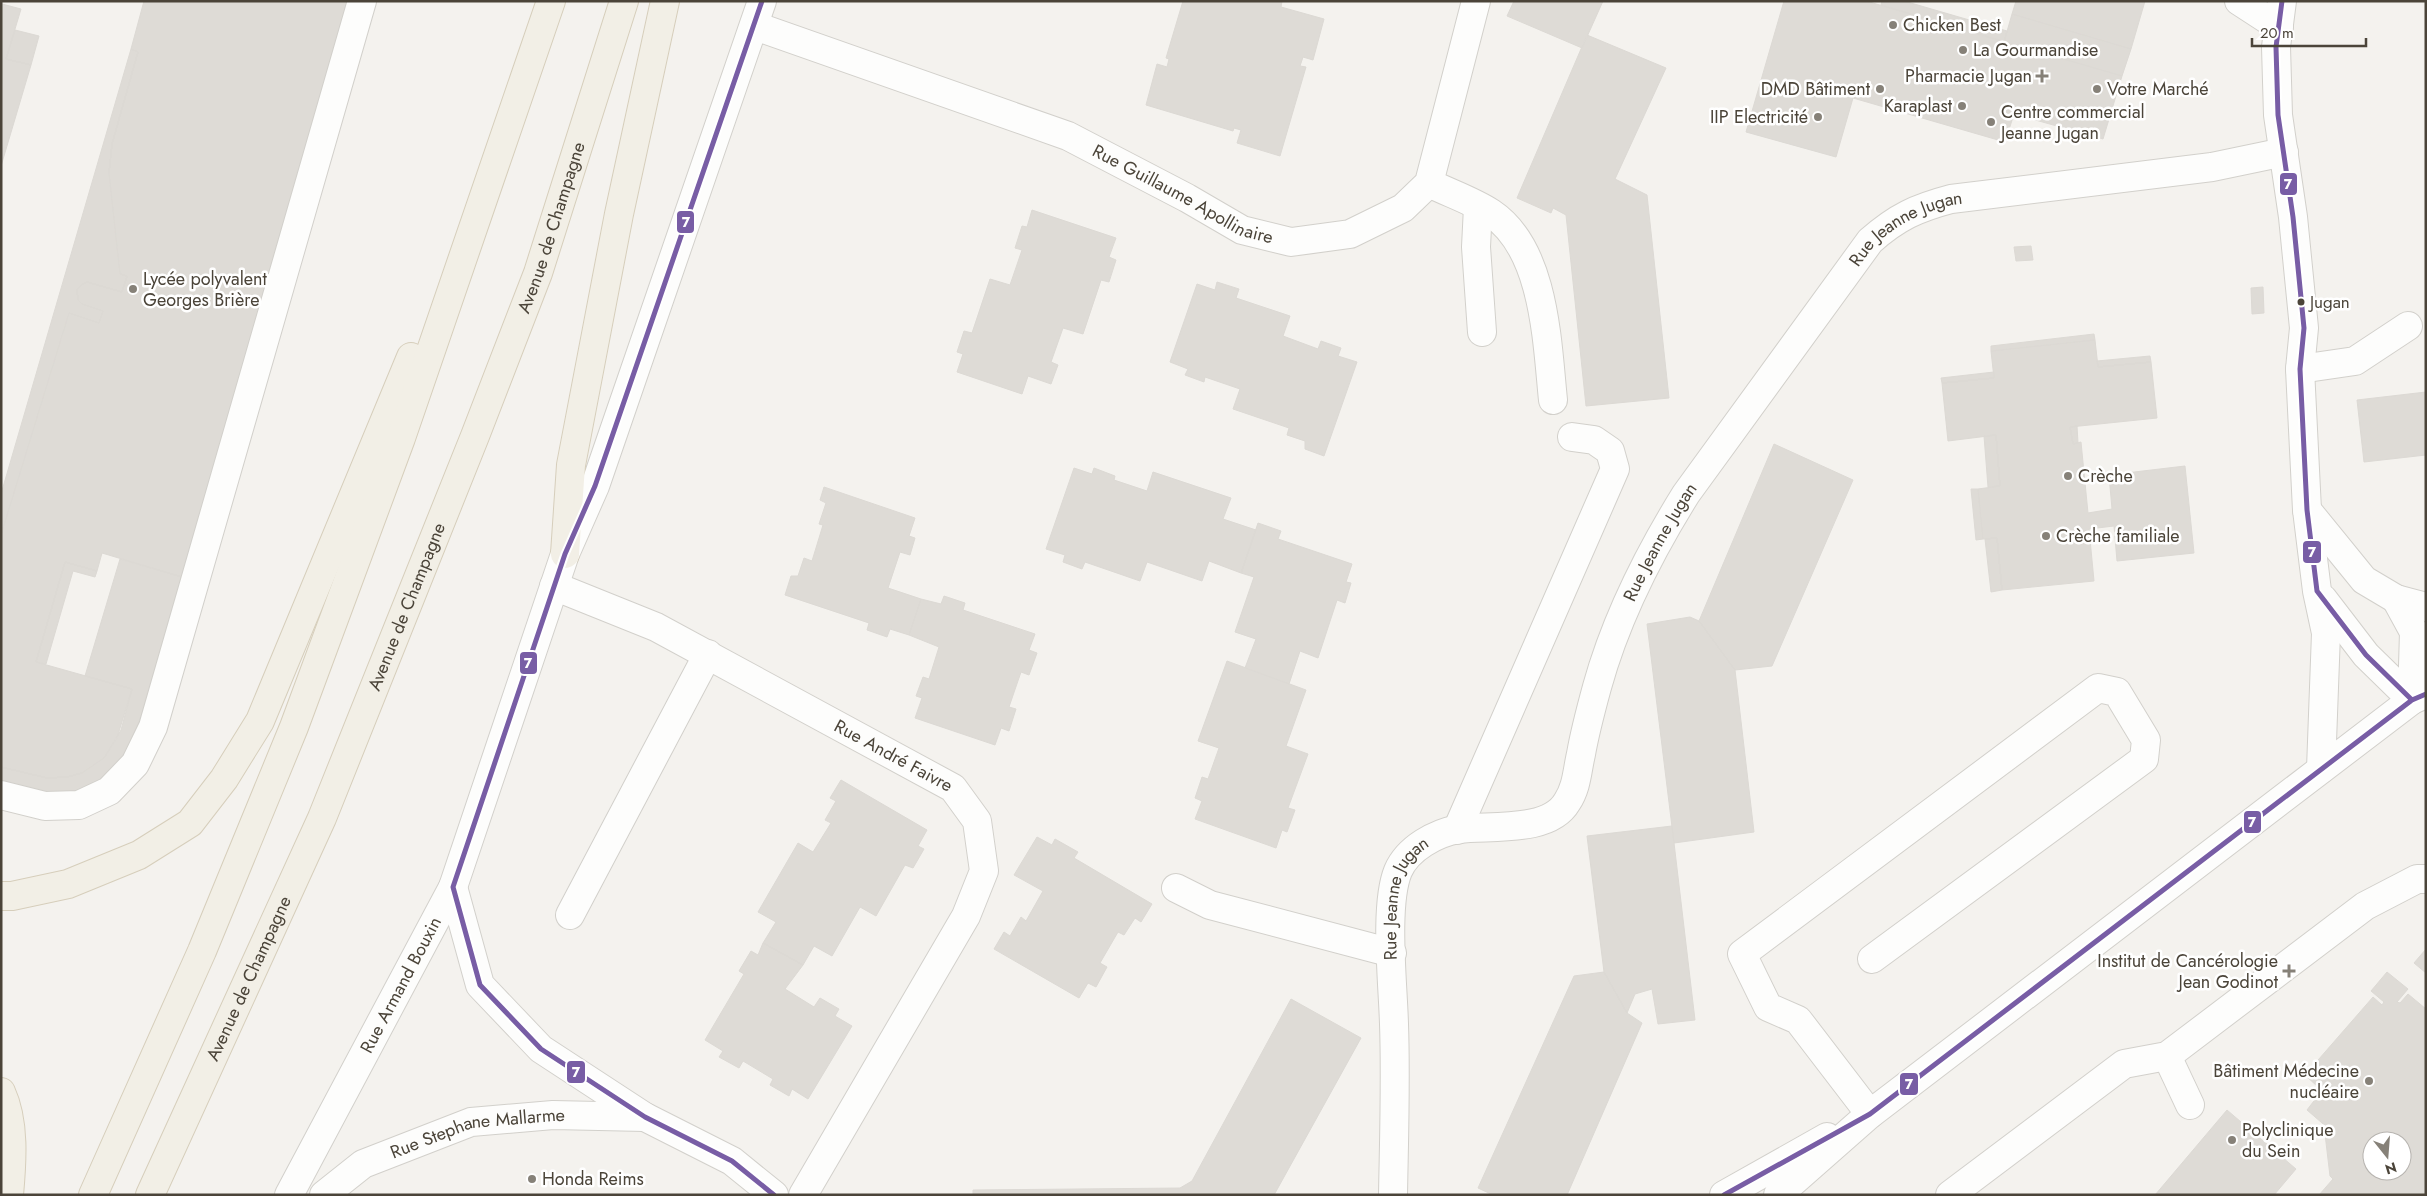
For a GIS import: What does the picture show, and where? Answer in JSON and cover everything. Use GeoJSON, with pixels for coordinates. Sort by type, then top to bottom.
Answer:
{"type":"FeatureCollection","features":[{"type":"Feature","properties":{"kind":"main road"},"geometry":{"type":"LineString","coordinates":[[93,1195],[202,951],[294,728],[401,438],[523,88],[551,1]]}},
{"type":"Feature","properties":{"kind":"main road","name":"Avenue de Champagne"},"geometry":{"type":"LineString","coordinates":[[150,1195],[322,818],[475,436],[538,274],[624,1]]}},
{"type":"Feature","properties":{"kind":"main road"},"geometry":{"type":"LineString","coordinates":[[565,554],[571,465],[619,214],[665,1]]}},
{"type":"Feature","properties":{"kind":"main road"},"geometry":{"type":"LineString","coordinates":[[1,896],[12,896],[68,884],[139,855],[190,822],[224,779],[260,721],[523,88]]}},
{"type":"Feature","properties":{"kind":"main road"},"geometry":{"type":"LineString","coordinates":[[1,1092],[6,1102],[12,1159],[9,1195]]}},
{"type":"Feature","properties":{"kind":"street"},"geometry":{"type":"LineString","coordinates":[[1,795],[45,806],[78,805],[109,791],[135,764],[153,727],[362,1]]}},
{"type":"Feature","properties":{"kind":"street"},"geometry":{"type":"LineString","coordinates":[[1476,1],[1429,183],[1491,213],[1516,237],[1533,273],[1545,328],[1553,400]]}},
{"type":"Feature","properties":{"kind":"street"},"geometry":{"type":"LineString","coordinates":[[2239,1],[2281,14],[2276,47],[2278,115],[2293,217],[2304,328],[2300,370],[2308,510],[2316,591],[2326,633],[2321,769]]}},
{"type":"Feature","properties":{"kind":"street","name":"Rue Armand Bouxin"},"geometry":{"type":"LineString","coordinates":[[289,1195],[452,887],[565,554],[595,486],[759,14]]}},
{"type":"Feature","properties":{"kind":"street","name":"Rue Guillaume Apollinaire"},"geometry":{"type":"LineString","coordinates":[[759,14],[1068,136],[1187,198],[1242,230],[1291,242],[1350,234],[1403,208],[1429,183]]}},
{"type":"Feature","properties":{"kind":"street","name":"Rue Jeanne Jugan"},"geometry":{"type":"LineString","coordinates":[[1394,1195],[1392,903],[1393,886],[1398,870],[1416,848],[1441,834],[1457,830],[1536,823],[1548,818],[1565,806],[1576,783],[1589,717],[1607,652],[1623,610],[1663,531],[1692,487],[1870,242],[1901,216],[1922,206],[1951,199],[2212,167],[2284,152]]}},
{"type":"Feature","properties":{"kind":"street"},"geometry":{"type":"LineString","coordinates":[[1478,207],[1476,247],[1482,332]]}},
{"type":"Feature","properties":{"kind":"street"},"geometry":{"type":"LineString","coordinates":[[2300,370],[2354,361],[2408,326]]}},
{"type":"Feature","properties":{"kind":"street"},"geometry":{"type":"LineString","coordinates":[[1457,830],[1615,469],[1610,451],[1594,440],[1572,436]]}},
{"type":"Feature","properties":{"kind":"street"},"geometry":{"type":"LineString","coordinates":[[2308,510],[2364,580],[2396,599],[2426,607]]}},
{"type":"Feature","properties":{"kind":"street","name":"Rue André Faivre"},"geometry":{"type":"LineString","coordinates":[[554,586],[656,627],[954,788],[977,821],[984,871],[966,916],[803,1195]]}},
{"type":"Feature","properties":{"kind":"street"},"geometry":{"type":"LineString","coordinates":[[2316,591],[2366,655],[2419,697]]}},
{"type":"Feature","properties":{"kind":"street"},"geometry":{"type":"LineString","coordinates":[[2396,599],[2414,632],[2419,697]]}},
{"type":"Feature","properties":{"kind":"street"},"geometry":{"type":"LineString","coordinates":[[570,915],[708,654]]}},
{"type":"Feature","properties":{"kind":"street"},"geometry":{"type":"LineString","coordinates":[[1778,1195],[1870,1114],[2321,769],[2419,697],[2426,674]]}},
{"type":"Feature","properties":{"kind":"street"},"geometry":{"type":"LineString","coordinates":[[1870,1114],[1798,1020],[1768,1007],[1742,954],[2098,688],[2117,692],[2146,740],[2144,759],[1872,960]]}},
{"type":"Feature","properties":{"kind":"street"},"geometry":{"type":"LineString","coordinates":[[1950,1195],[2124,1064],[2167,1056],[2365,906],[2417,879],[2426,879]]}},
{"type":"Feature","properties":{"kind":"street","name":"Rue Stephane Mallarme"},"geometry":{"type":"LineString","coordinates":[[452,887],[480,985],[541,1049],[634,1108],[732,1161],[774,1195]]}},
{"type":"Feature","properties":{"kind":"street"},"geometry":{"type":"LineString","coordinates":[[1176,888],[1210,905],[1392,954]]}},
{"type":"Feature","properties":{"kind":"street"},"geometry":{"type":"LineString","coordinates":[[2167,1056],[2190,1105]]}},
{"type":"Feature","properties":{"kind":"street","name":"Rue Stephane Mallarme"},"geometry":{"type":"LineString","coordinates":[[324,1195],[363,1164],[471,1122],[634,1108]]}},
{"type":"Feature","properties":{"kind":"street"},"geometry":{"type":"LineString","coordinates":[[1724,1195],[1738,1185],[1870,1114]]}},
{"type":"Feature","properties":{"kind":"building","name":"Lycée polyvalent Georges Brière"},"geometry":{"type":"Polygon","coordinates":[[[144,1],[348,1],[182,577],[102,553],[97,571],[65,562],[36,662],[132,689],[121,730],[104,758],[82,773],[67,777],[47,778],[1,767],[1,535],[69,313],[99,323],[103,311],[82,304],[78,300],[77,290],[87,282],[122,292],[127,276],[120,274],[109,173],[112,144],[138,52],[131,49],[144,1]]]}},
{"type":"Feature","properties":{"kind":"building"},"geometry":{"type":"Polygon","coordinates":[[[1183,1],[1282,1],[1281,7],[1324,19],[1313,60],[1303,57],[1300,66],[1306,67],[1280,156],[1237,143],[1241,130],[1234,128],[1233,131],[1146,105],[1157,64],[1167,67],[1169,59],[1166,58],[1183,1]]]}},
{"type":"Feature","properties":{"kind":"building"},"geometry":{"type":"Polygon","coordinates":[[[1514,1],[1603,1],[1582,48],[1507,16],[1514,1]]]}},
{"type":"Feature","properties":{"kind":"building"},"geometry":{"type":"Polygon","coordinates":[[[1784,1],[1866,1],[2122,76],[2103,139],[2014,114],[2005,142],[1853,98],[1836,157],[1746,132],[1784,1]]]}},
{"type":"Feature","properties":{"kind":"building"},"geometry":{"type":"Polygon","coordinates":[[[1882,1],[1904,1],[2007,31],[2004,42],[1881,5],[1882,1]]]}},
{"type":"Feature","properties":{"kind":"building"},"geometry":{"type":"Polygon","coordinates":[[[2016,1],[2145,1],[2131,49],[2012,14],[2016,1]]]}},
{"type":"Feature","properties":{"kind":"building"},"geometry":{"type":"Polygon","coordinates":[[[2,4],[21,9],[6,59],[31,65],[1,166],[2,4]]]}},
{"type":"Feature","properties":{"kind":"building"},"geometry":{"type":"Polygon","coordinates":[[[2012,14],[2131,49],[2122,76],[2004,42],[2012,14]]]}},
{"type":"Feature","properties":{"kind":"building"},"geometry":{"type":"Polygon","coordinates":[[[15,30],[39,36],[31,65],[6,59],[15,30]]]}},
{"type":"Feature","properties":{"kind":"building"},"geometry":{"type":"Polygon","coordinates":[[[1587,35],[1666,68],[1615,179],[1647,195],[1669,398],[1586,406],[1566,215],[1553,208],[1551,213],[1517,198],[1587,35]]]}},
{"type":"Feature","properties":{"kind":"building"},"geometry":{"type":"Polygon","coordinates":[[[131,49],[138,52],[112,144],[109,173],[120,274],[127,276],[122,292],[87,282],[77,290],[78,300],[82,304],[103,311],[99,323],[69,313],[1,535],[1,494],[131,49]]]}},
{"type":"Feature","properties":{"kind":"building"},"geometry":{"type":"Polygon","coordinates":[[[1032,210],[1116,238],[1109,257],[1116,260],[1109,282],[1101,280],[1083,334],[1063,328],[1051,362],[1058,365],[1051,384],[1028,376],[1022,394],[957,372],[963,354],[957,352],[964,331],[972,333],[990,279],[1010,285],[1022,250],[1015,248],[1022,226],[1027,227],[1032,210]]]}},
{"type":"Feature","properties":{"kind":"building"},"geometry":{"type":"Polygon","coordinates":[[[2031,246],[2033,260],[2016,261],[2014,247],[2031,246]]]}},
{"type":"Feature","properties":{"kind":"building"},"geometry":{"type":"Polygon","coordinates":[[[1217,282],[1239,289],[1236,298],[1290,316],[1283,336],[1318,349],[1321,341],[1341,348],[1338,356],[1357,362],[1324,456],[1305,449],[1305,441],[1287,435],[1289,428],[1233,409],[1240,389],[1205,377],[1204,382],[1185,375],[1188,369],[1170,362],[1197,284],[1215,290],[1217,282]]]}},
{"type":"Feature","properties":{"kind":"building"},"geometry":{"type":"Polygon","coordinates":[[[2263,287],[2264,313],[2252,314],[2251,288],[2263,287]]]}},
{"type":"Feature","properties":{"kind":"building"},"geometry":{"type":"Polygon","coordinates":[[[2094,334],[2095,340],[1991,351],[1991,346],[2094,334]]]}},
{"type":"Feature","properties":{"kind":"building"},"geometry":{"type":"Polygon","coordinates":[[[2095,340],[2098,367],[2151,362],[2157,418],[2070,427],[2073,444],[2081,442],[2088,513],[2112,509],[2109,475],[2185,466],[2194,553],[2117,561],[2114,526],[2089,529],[2094,581],[2002,590],[1997,538],[1983,539],[1978,489],[2000,486],[1996,435],[1948,441],[1942,383],[1994,378],[1991,351],[2095,340]]]}},
{"type":"Feature","properties":{"kind":"building"},"geometry":{"type":"Polygon","coordinates":[[[2150,356],[2151,362],[2098,367],[2097,361],[2150,356]]]}},
{"type":"Feature","properties":{"kind":"building"},"geometry":{"type":"Polygon","coordinates":[[[1994,372],[1994,378],[1942,383],[1941,378],[1994,372]]]}},
{"type":"Feature","properties":{"kind":"building"},"geometry":{"type":"Polygon","coordinates":[[[2426,392],[2426,455],[2364,462],[2357,400],[2426,392]]]}},
{"type":"Feature","properties":{"kind":"building"},"geometry":{"type":"Polygon","coordinates":[[[2077,426],[2078,443],[2073,444],[2070,427],[2077,426]]]}},
{"type":"Feature","properties":{"kind":"building"},"geometry":{"type":"Polygon","coordinates":[[[1996,435],[2000,486],[1988,487],[1984,436],[1996,435]]]}},
{"type":"Feature","properties":{"kind":"building"},"geometry":{"type":"Polygon","coordinates":[[[1774,444],[1853,480],[1772,666],[1735,670],[1699,621],[1774,444]]]}},
{"type":"Feature","properties":{"kind":"building"},"geometry":{"type":"Polygon","coordinates":[[[1074,468],[1092,474],[1094,468],[1115,476],[1114,480],[1147,491],[1153,472],[1231,498],[1223,519],[1256,530],[1241,573],[1209,561],[1202,581],[1147,562],[1140,581],[1085,562],[1082,569],[1063,562],[1065,555],[1046,549],[1074,468]]]}},
{"type":"Feature","properties":{"kind":"building"},"geometry":{"type":"Polygon","coordinates":[[[824,487],[915,518],[909,536],[915,538],[910,555],[900,552],[888,588],[921,599],[909,635],[890,629],[887,637],[867,630],[869,623],[785,595],[791,576],[798,576],[804,558],[812,561],[823,525],[819,524],[826,503],[820,500],[824,487]]]}},
{"type":"Feature","properties":{"kind":"building"},"geometry":{"type":"Polygon","coordinates":[[[1971,489],[1978,489],[1983,539],[1976,540],[1971,489]]]}},
{"type":"Feature","properties":{"kind":"building"},"geometry":{"type":"Polygon","coordinates":[[[1258,523],[1281,531],[1278,539],[1352,564],[1346,582],[1351,583],[1345,603],[1337,600],[1318,658],[1300,651],[1289,684],[1245,668],[1256,639],[1235,632],[1254,577],[1241,573],[1258,523]]]}},
{"type":"Feature","properties":{"kind":"building"},"geometry":{"type":"Polygon","coordinates":[[[1997,538],[2002,590],[1991,592],[1985,539],[1997,538]]]}},
{"type":"Feature","properties":{"kind":"building"},"geometry":{"type":"Polygon","coordinates":[[[120,559],[182,577],[146,703],[129,747],[122,760],[106,777],[83,790],[49,794],[1,783],[1,767],[47,778],[67,777],[82,773],[104,758],[117,738],[132,689],[85,676],[120,559]]]}},
{"type":"Feature","properties":{"kind":"building"},"geometry":{"type":"Polygon","coordinates":[[[65,562],[97,571],[95,577],[73,571],[46,664],[36,662],[65,562]]]}},
{"type":"Feature","properties":{"kind":"building"},"geometry":{"type":"Polygon","coordinates":[[[944,596],[965,603],[963,610],[1035,634],[1029,650],[1037,653],[1029,675],[1021,672],[1009,707],[1016,709],[1009,731],[1001,728],[995,745],[915,718],[922,698],[916,696],[923,677],[929,679],[939,647],[909,635],[921,599],[941,604],[944,596]]]}},
{"type":"Feature","properties":{"kind":"building"},"geometry":{"type":"Polygon","coordinates":[[[1690,617],[1699,621],[1735,670],[1754,832],[1674,843],[1647,624],[1690,617]]]}},
{"type":"Feature","properties":{"kind":"building"},"geometry":{"type":"Polygon","coordinates":[[[1227,661],[1306,690],[1286,746],[1308,754],[1288,808],[1295,810],[1287,832],[1282,830],[1276,848],[1195,819],[1202,801],[1195,798],[1202,777],[1208,779],[1219,748],[1198,741],[1227,661]]]}},
{"type":"Feature","properties":{"kind":"building"},"geometry":{"type":"Polygon","coordinates":[[[841,780],[927,830],[918,846],[924,849],[913,868],[905,865],[876,916],[860,907],[832,956],[814,946],[803,965],[763,943],[776,922],[758,912],[798,843],[813,852],[831,823],[825,820],[836,801],[830,798],[841,780]]]}},
{"type":"Feature","properties":{"kind":"building"},"geometry":{"type":"Polygon","coordinates":[[[1672,826],[1695,1020],[1658,1024],[1652,989],[1635,994],[1627,1013],[1604,972],[1587,836],[1672,826]]]}},
{"type":"Feature","properties":{"kind":"building"},"geometry":{"type":"Polygon","coordinates":[[[1037,837],[1052,845],[1055,839],[1078,852],[1074,858],[1152,904],[1141,922],[1135,918],[1124,935],[1118,932],[1100,963],[1107,967],[1096,987],[1088,983],[1079,998],[994,949],[1004,932],[1010,936],[1021,917],[1026,921],[1043,891],[1014,875],[1037,837]]]}},
{"type":"Feature","properties":{"kind":"building"},"geometry":{"type":"Polygon","coordinates":[[[763,943],[803,965],[785,989],[814,1007],[820,998],[839,1009],[835,1016],[852,1026],[808,1099],[792,1089],[789,1096],[770,1085],[773,1079],[743,1061],[739,1068],[719,1057],[723,1051],[705,1040],[744,974],[739,971],[751,951],[758,955],[763,943]]]}},
{"type":"Feature","properties":{"kind":"building"},"geometry":{"type":"Polygon","coordinates":[[[2426,949],[2426,973],[2414,963],[2426,949]]]}},
{"type":"Feature","properties":{"kind":"building"},"geometry":{"type":"Polygon","coordinates":[[[1604,972],[1627,1013],[1642,1023],[1567,1195],[1493,1195],[1478,1188],[1574,976],[1604,972]]]}},
{"type":"Feature","properties":{"kind":"building","name":"Bâtiment Médecine nucléaire"},"geometry":{"type":"Polygon","coordinates":[[[2387,972],[2408,989],[2397,1002],[2400,1003],[2408,994],[2426,1009],[2426,1195],[2319,1195],[2333,1179],[2330,1176],[2325,1134],[2329,1129],[2307,1110],[2320,1093],[2318,1087],[2305,1075],[2373,997],[2382,1005],[2384,1002],[2371,991],[2387,972]]]}},
{"type":"Feature","properties":{"kind":"building"},"geometry":{"type":"Polygon","coordinates":[[[1291,999],[1361,1038],[1274,1195],[973,1195],[973,1190],[1180,1188],[1192,1181],[1291,999]]]}},
{"type":"Feature","properties":{"kind":"building","name":"Polyclinique du Sein"},"geometry":{"type":"Polygon","coordinates":[[[2227,1110],[2296,1169],[2274,1195],[2155,1195],[2227,1110]]]}},
{"type":"Feature","properties":{"kind":"transit line","name":"7"},"geometry":{"type":"LineString","coordinates":[[762,1],[595,486],[565,554],[453,887],[480,985],[541,1049],[645,1117],[732,1161],[774,1195]]}},
{"type":"Feature","properties":{"kind":"transit line","name":"7"},"geometry":{"type":"LineString","coordinates":[[2282,1],[2276,47],[2278,115],[2293,217],[2304,328],[2300,369],[2307,510],[2317,591],[2366,655],[2412,700]]}},
{"type":"Feature","properties":{"kind":"transit line","name":"7"},"geometry":{"type":"LineString","coordinates":[[1724,1195],[1870,1114],[2412,700],[2426,694]]}},
{"type":"Feature","properties":{"kind":"place","name":"Chicken Best"},"geometry":{"type":"Point","coordinates":[1893,25]}},
{"type":"Feature","properties":{"kind":"place","name":"La Gourmandise"},"geometry":{"type":"Point","coordinates":[1963,50]}},
{"type":"Feature","properties":{"kind":"place","name":"Pharmacie Jugan"},"geometry":{"type":"Point","coordinates":[2042,76]}},
{"type":"Feature","properties":{"kind":"place","name":"DMD Bâtiment"},"geometry":{"type":"Point","coordinates":[1880,89]}},
{"type":"Feature","properties":{"kind":"place","name":"Votre Marché"},"geometry":{"type":"Point","coordinates":[2097,89]}},
{"type":"Feature","properties":{"kind":"place","name":"Karaplast"},"geometry":{"type":"Point","coordinates":[1962,106]}},
{"type":"Feature","properties":{"kind":"place","name":"IIP Electricité"},"geometry":{"type":"Point","coordinates":[1818,117]}},
{"type":"Feature","properties":{"kind":"place","name":"Centre commercial Jeanne Jugan"},"geometry":{"type":"Point","coordinates":[1991,122]}},
{"type":"Feature","properties":{"kind":"place","name":"Lycée polyvalent Georges Brière"},"geometry":{"type":"Point","coordinates":[133,289]}},
{"type":"Feature","properties":{"kind":"place","name":"Jugan"},"geometry":{"type":"Point","coordinates":[2301,302]}},
{"type":"Feature","properties":{"kind":"place","name":"Crèche"},"geometry":{"type":"Point","coordinates":[2068,476]}},
{"type":"Feature","properties":{"kind":"place","name":"Crèche familiale"},"geometry":{"type":"Point","coordinates":[2046,536]}},
{"type":"Feature","properties":{"kind":"place","name":"Institut de Cancérologie Jean Godinot"},"geometry":{"type":"Point","coordinates":[2289,971]}},
{"type":"Feature","properties":{"kind":"place","name":"Bâtiment Médecine nucléaire"},"geometry":{"type":"Point","coordinates":[2369,1081]}},
{"type":"Feature","properties":{"kind":"place","name":"Polyclinique du Sein"},"geometry":{"type":"Point","coordinates":[2232,1140]}},
{"type":"Feature","properties":{"kind":"place","name":"Honda Reims"},"geometry":{"type":"Point","coordinates":[532,1179]}}]}
